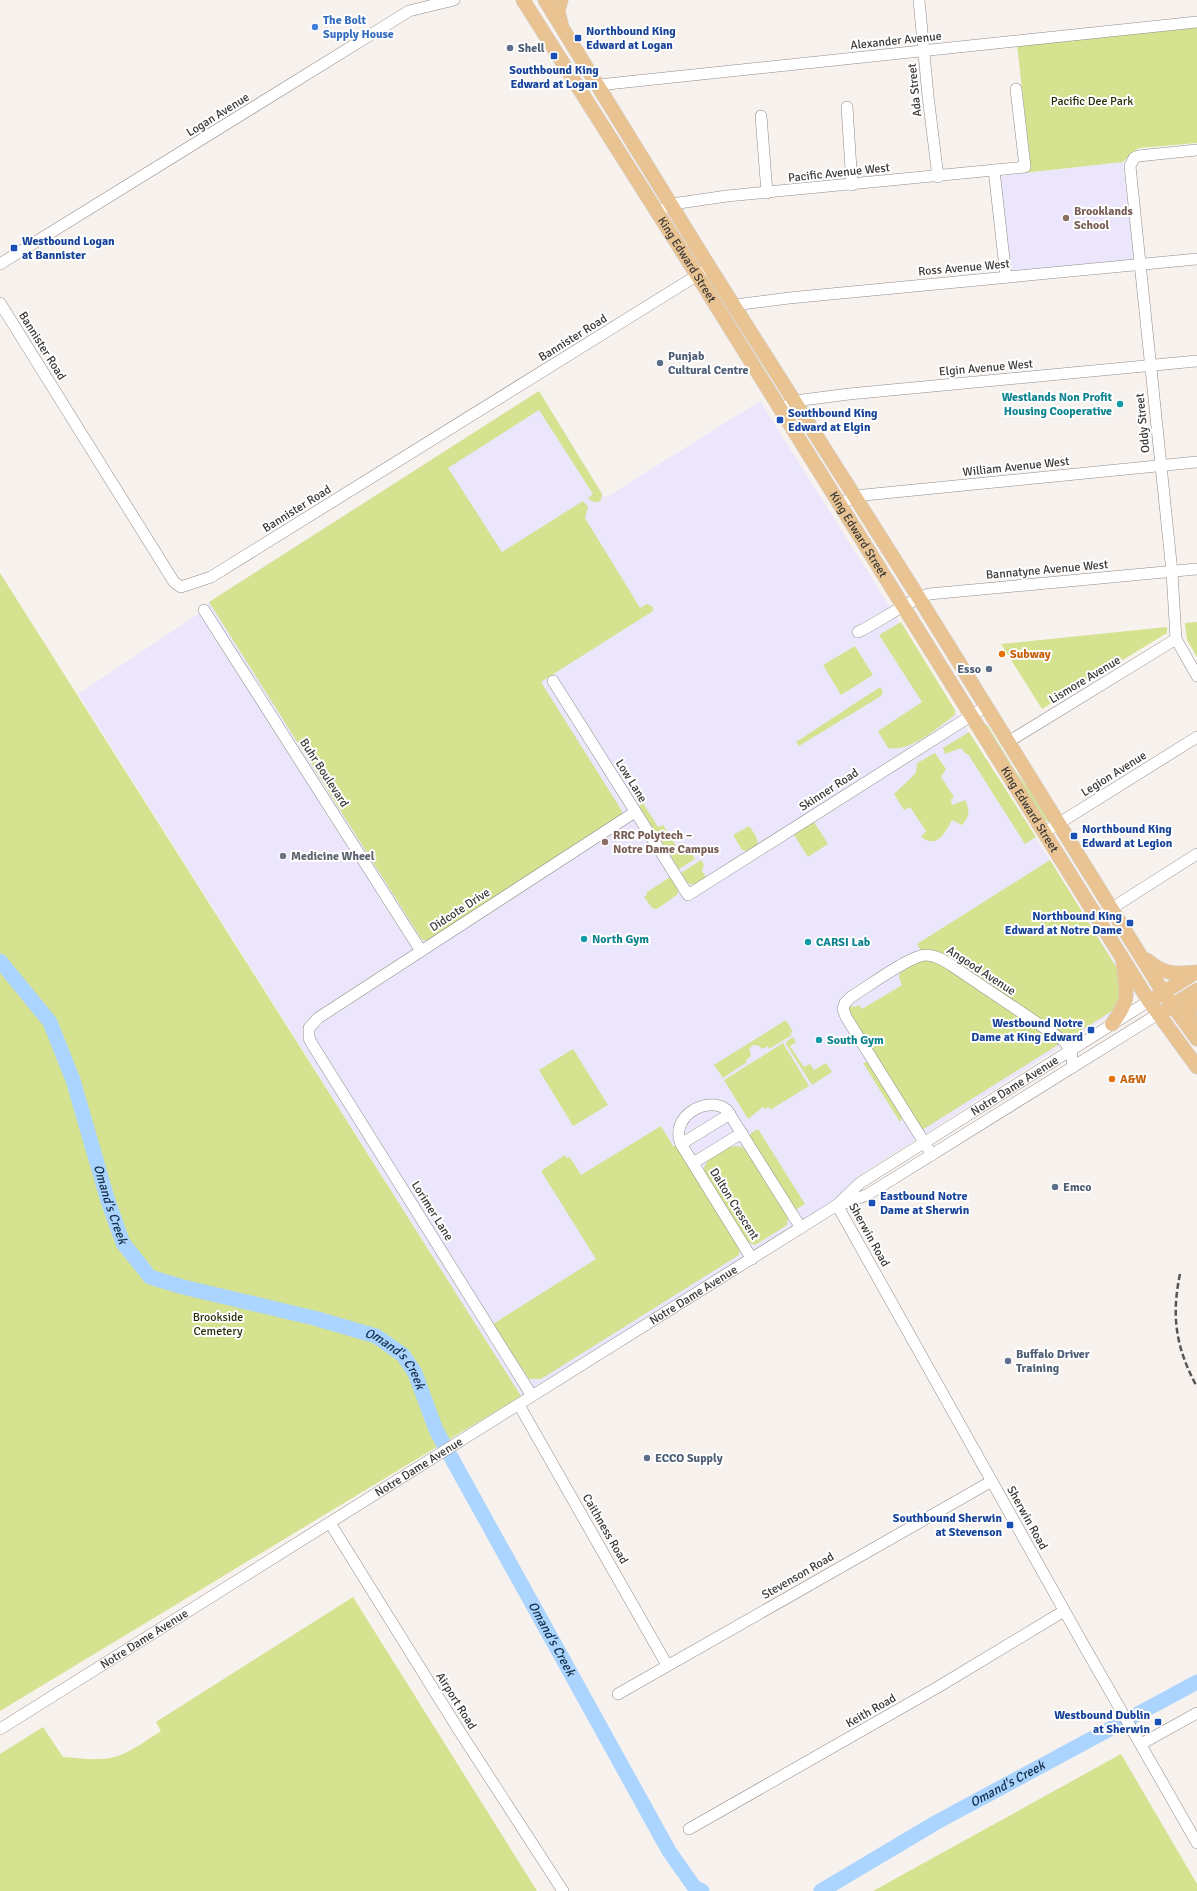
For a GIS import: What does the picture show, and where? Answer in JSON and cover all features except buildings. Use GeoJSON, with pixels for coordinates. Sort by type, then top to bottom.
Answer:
{"type":"FeatureCollection","features":[{"type":"Feature","properties":{"kind":"main road","name":"King Edward Street"},"geometry":{"type":"LineString","coordinates":[[523,0],[971,716],[1098,916],[1149,1001],[1197,1067]]}},
{"type":"Feature","properties":{"kind":"main road","name":"King Edward Street"},"geometry":{"type":"LineString","coordinates":[[545,0],[710,268],[919,598],[985,707],[1163,992],[1195,1036]]}},
{"type":"Feature","properties":{"kind":"main road"},"geometry":{"type":"LineString","coordinates":[[561,0],[558,11],[563,29]]}},
{"type":"Feature","properties":{"kind":"main road"},"geometry":{"type":"LineString","coordinates":[[1139,953],[1160,971],[1178,974],[1197,972]]}},
{"type":"Feature","properties":{"kind":"main road"},"geometry":{"type":"LineString","coordinates":[[1112,1024],[1125,1005],[1127,997],[1122,956]]}},
{"type":"Feature","properties":{"kind":"main road","name":"Notre Dame Avenue"},"geometry":{"type":"LineString","coordinates":[[1149,1001],[1197,972]]}},
{"type":"Feature","properties":{"kind":"main road","name":"Notre Dame Avenue"},"geometry":{"type":"LineString","coordinates":[[1158,1014],[1197,990]]}},
{"type":"Feature","properties":{"kind":"main road"},"geometry":{"type":"LineString","coordinates":[[1195,1036],[1188,1017],[1192,1002],[1197,995]]}},
{"type":"Feature","properties":{"kind":"street","name":"Logan Avenue"},"geometry":{"type":"LineString","coordinates":[[0,264],[409,11],[454,0]]}},
{"type":"Feature","properties":{"kind":"street","name":"Ada Street"},"geometry":{"type":"LineString","coordinates":[[919,0],[938,177]]}},
{"type":"Feature","properties":{"kind":"street","name":"Alexander Avenue"},"geometry":{"type":"LineString","coordinates":[[598,85],[924,52],[1197,22]]}},
{"type":"Feature","properties":{"kind":"street","name":"Pacific Avenue West"},"geometry":{"type":"LineString","coordinates":[[657,212],[672,204],[1025,167],[1016,89]]}},
{"type":"Feature","properties":{"kind":"street"},"geometry":{"type":"LineString","coordinates":[[847,106],[852,185]]}},
{"type":"Feature","properties":{"kind":"street"},"geometry":{"type":"LineString","coordinates":[[761,116],[767,193]]}},
{"type":"Feature","properties":{"kind":"street","name":"Oddy Street"},"geometry":{"type":"LineString","coordinates":[[1197,150],[1138,156],[1130,166],[1172,572],[1176,639],[1197,676]]}},
{"type":"Feature","properties":{"kind":"street"},"geometry":{"type":"LineString","coordinates":[[994,170],[1006,277]]}},
{"type":"Feature","properties":{"kind":"street","name":"Ross Avenue West"},"geometry":{"type":"LineString","coordinates":[[734,305],[789,298],[1197,259]]}},
{"type":"Feature","properties":{"kind":"street","name":"Bannister Road"},"geometry":{"type":"LineString","coordinates":[[0,303],[174,582],[181,587],[211,577],[710,268]]}},
{"type":"Feature","properties":{"kind":"street","name":"Elgin Avenue West"},"geometry":{"type":"LineString","coordinates":[[780,409],[795,401],[849,394],[1197,361]]}},
{"type":"Feature","properties":{"kind":"street","name":"William Avenue West"},"geometry":{"type":"LineString","coordinates":[[840,505],[854,496],[1197,462]]}},
{"type":"Feature","properties":{"kind":"street","name":"Bannatyne Avenue West"},"geometry":{"type":"LineString","coordinates":[[858,632],[875,624],[903,606],[919,598],[936,593],[1197,569]]}},
{"type":"Feature","properties":{"kind":"street","name":"Buhr Boulevard"},"geometry":{"type":"LineString","coordinates":[[204,610],[421,951]]}},
{"type":"Feature","properties":{"kind":"street","name":"Lismore Avenue"},"geometry":{"type":"LineString","coordinates":[[1008,742],[1176,639]]}},
{"type":"Feature","properties":{"kind":"street","name":"Low Lane"},"geometry":{"type":"LineString","coordinates":[[553,681],[688,895]]}},
{"type":"Feature","properties":{"kind":"street","name":"Skinner Road"},"geometry":{"type":"LineString","coordinates":[[688,895],[985,707]]}},
{"type":"Feature","properties":{"kind":"street","name":"Legion Avenue"},"geometry":{"type":"LineString","coordinates":[[1045,832],[1197,737]]}},
{"type":"Feature","properties":{"kind":"street","name":"Didcote Drive"},"geometry":{"type":"LineString","coordinates":[[310,1038],[309,1028],[318,1018],[635,812]]}},
{"type":"Feature","properties":{"kind":"street"},"geometry":{"type":"LineString","coordinates":[[1098,916],[1197,854]]}},
{"type":"Feature","properties":{"kind":"street","name":"Angood Avenue"},"geometry":{"type":"LineString","coordinates":[[932,1155],[846,1017],[843,1009],[851,997],[905,963],[921,955],[930,956],[941,959],[1064,1041],[1071,1050]]}},
{"type":"Feature","properties":{"kind":"street","name":"Notre Dame Avenue"},"geometry":{"type":"LineString","coordinates":[[0,1729],[801,1228],[837,1205],[860,1183],[1149,1001]]}},
{"type":"Feature","properties":{"kind":"street","name":"Notre Dame Avenue"},"geometry":{"type":"LineString","coordinates":[[837,1205],[867,1195],[1158,1014]]}},
{"type":"Feature","properties":{"kind":"street","name":"Lorimer Lane"},"geometry":{"type":"LineString","coordinates":[[310,1038],[532,1396]]}},
{"type":"Feature","properties":{"kind":"street"},"geometry":{"type":"LineString","coordinates":[[1071,1050],[1073,1067]]}},
{"type":"Feature","properties":{"kind":"street","name":"Dalton Crescent"},"geometry":{"type":"LineString","coordinates":[[752,1259],[681,1144],[677,1135],[679,1125],[686,1116],[707,1104],[718,1104],[730,1114],[801,1228]]}},
{"type":"Feature","properties":{"kind":"street"},"geometry":{"type":"LineString","coordinates":[[681,1144],[730,1114]]}},
{"type":"Feature","properties":{"kind":"street"},"geometry":{"type":"LineString","coordinates":[[962,1118],[970,1131]]}},
{"type":"Feature","properties":{"kind":"street","name":"Dalton Crescent"},"geometry":{"type":"LineString","coordinates":[[693,1163],[742,1133]]}},
{"type":"Feature","properties":{"kind":"street","name":"Sherwin Road"},"geometry":{"type":"LineString","coordinates":[[837,1205],[1064,1611],[1197,1843]]}},
{"type":"Feature","properties":{"kind":"street","name":"Caithness Road"},"geometry":{"type":"LineString","coordinates":[[519,1404],[667,1665]]}},
{"type":"Feature","properties":{"kind":"street","name":"Stevenson Road"},"geometry":{"type":"LineString","coordinates":[[618,1694],[992,1481]]}},
{"type":"Feature","properties":{"kind":"street","name":"Airport Road"},"geometry":{"type":"LineString","coordinates":[[330,1523],[460,1732],[563,1891]]}},
{"type":"Feature","properties":{"kind":"street","name":"Keith Road"},"geometry":{"type":"LineString","coordinates":[[689,1829],[938,1687],[1064,1611]]}},
{"type":"Feature","properties":{"kind":"street"},"geometry":{"type":"LineString","coordinates":[[1141,1744],[1197,1712]]}},
{"type":"Feature","properties":{"kind":"shaded area","name":"Brooklands School"},"geometry":{"type":"Polygon","coordinates":[[[1123,162],[1134,260],[1009,274],[999,176],[1123,162]]]}},
{"type":"Feature","properties":{"kind":"shaded area","name":"RRC Polytech – Notre Dame Campus"},"geometry":{"type":"Polygon","coordinates":[[[539,391],[605,498],[760,401],[1135,995],[1131,1002],[865,1172],[824,1208],[521,1396],[78,694],[204,610],[209,602],[539,391]]]}},
{"type":"Feature","properties":{"kind":"green space","name":"Pacific Dee Park"},"geometry":{"type":"Polygon","coordinates":[[[1197,27],[1197,143],[1139,148],[1123,162],[1023,173],[1030,158],[1017,45],[1197,27]]]}},
{"type":"Feature","properties":{"kind":"green space"},"geometry":{"type":"Polygon","coordinates":[[[539,391],[602,494],[601,500],[594,502],[588,498],[593,494],[539,410],[448,468],[502,552],[583,501],[588,507],[585,518],[640,608],[647,604],[653,607],[653,611],[541,682],[622,811],[620,816],[430,941],[422,940],[209,602],[539,391]]]}},
{"type":"Feature","properties":{"kind":"green space","name":"Brookside Cemetery"},"geometry":{"type":"Polygon","coordinates":[[[0,573],[521,1396],[0,1711],[0,573]]]}},
{"type":"Feature","properties":{"kind":"green space"},"geometry":{"type":"Polygon","coordinates":[[[901,622],[955,710],[955,715],[915,743],[897,748],[888,748],[878,731],[922,702],[879,635],[901,622]]]}},
{"type":"Feature","properties":{"kind":"green space"},"geometry":{"type":"Polygon","coordinates":[[[1197,622],[1197,657],[1187,640],[1185,623],[1197,622]]]}},
{"type":"Feature","properties":{"kind":"green space"},"geometry":{"type":"Polygon","coordinates":[[[1167,627],[1167,633],[1042,709],[1001,644],[1167,627]]]}},
{"type":"Feature","properties":{"kind":"green space"},"geometry":{"type":"Polygon","coordinates":[[[855,646],[873,675],[841,695],[823,665],[855,646]]]}},
{"type":"Feature","properties":{"kind":"green space"},"geometry":{"type":"Polygon","coordinates":[[[880,687],[883,692],[881,696],[799,746],[796,742],[880,687]]]}},
{"type":"Feature","properties":{"kind":"green space"},"geometry":{"type":"Polygon","coordinates":[[[983,722],[988,726],[1016,772],[1046,811],[1050,823],[1044,819],[983,722]]]}},
{"type":"Feature","properties":{"kind":"green space"},"geometry":{"type":"Polygon","coordinates":[[[969,732],[1036,837],[1025,844],[968,754],[966,754],[961,748],[945,754],[943,748],[969,732]]]}},
{"type":"Feature","properties":{"kind":"green space"},"geometry":{"type":"Polygon","coordinates":[[[935,753],[946,769],[941,777],[954,797],[951,800],[952,805],[965,800],[968,807],[968,816],[962,825],[952,820],[944,834],[940,838],[932,841],[921,837],[926,831],[910,807],[904,810],[894,794],[916,773],[917,763],[935,753]]]}},
{"type":"Feature","properties":{"kind":"green space"},"geometry":{"type":"Polygon","coordinates":[[[643,803],[658,827],[663,825],[681,854],[689,849],[695,859],[679,869],[639,806],[643,803]]]}},
{"type":"Feature","properties":{"kind":"green space"},"geometry":{"type":"Polygon","coordinates":[[[814,822],[828,844],[808,857],[794,835],[814,822]]]}},
{"type":"Feature","properties":{"kind":"green space"},"geometry":{"type":"Polygon","coordinates":[[[749,826],[755,835],[757,845],[746,851],[742,850],[733,835],[749,826]]]}},
{"type":"Feature","properties":{"kind":"green space"},"geometry":{"type":"Polygon","coordinates":[[[701,860],[704,864],[702,871],[706,877],[697,883],[689,883],[681,873],[701,860]]]}},
{"type":"Feature","properties":{"kind":"green space"},"geometry":{"type":"Polygon","coordinates":[[[1050,860],[1131,991],[1128,1001],[922,1130],[848,1013],[851,1006],[855,1007],[859,1005],[862,1009],[902,985],[899,978],[900,973],[921,960],[927,960],[917,944],[1050,860]]]}},
{"type":"Feature","properties":{"kind":"green space"},"geometry":{"type":"Polygon","coordinates":[[[670,877],[678,890],[678,894],[657,909],[652,908],[644,897],[647,895],[646,893],[670,877]]]}},
{"type":"Feature","properties":{"kind":"green space"},"geometry":{"type":"Polygon","coordinates":[[[786,1020],[793,1032],[790,1033],[792,1035],[769,1049],[768,1046],[762,1049],[758,1045],[753,1045],[749,1049],[751,1056],[746,1060],[747,1062],[723,1078],[714,1065],[786,1020]]]}},
{"type":"Feature","properties":{"kind":"green space"},"geometry":{"type":"Polygon","coordinates":[[[793,1037],[796,1042],[790,1046],[804,1067],[810,1064],[814,1070],[826,1063],[832,1072],[812,1085],[786,1044],[787,1041],[793,1037]]]}},
{"type":"Feature","properties":{"kind":"green space"},"geometry":{"type":"Polygon","coordinates":[[[783,1043],[809,1086],[770,1110],[769,1107],[764,1109],[763,1107],[748,1119],[724,1080],[783,1043]]]}},
{"type":"Feature","properties":{"kind":"green space"},"geometry":{"type":"Polygon","coordinates":[[[573,1049],[608,1105],[573,1126],[539,1070],[573,1049]]]}},
{"type":"Feature","properties":{"kind":"green space"},"geometry":{"type":"Polygon","coordinates":[[[863,1063],[869,1063],[903,1117],[900,1122],[863,1063]]]}},
{"type":"Feature","properties":{"kind":"green space"},"geometry":{"type":"Polygon","coordinates":[[[661,1126],[673,1146],[676,1145],[740,1249],[739,1255],[541,1379],[529,1379],[493,1324],[596,1259],[541,1171],[565,1155],[567,1158],[570,1157],[581,1175],[661,1126]]]}},
{"type":"Feature","properties":{"kind":"green space"},"geometry":{"type":"Polygon","coordinates":[[[758,1129],[805,1204],[795,1210],[750,1136],[751,1133],[758,1129]]]}},
{"type":"Feature","properties":{"kind":"green space"},"geometry":{"type":"Polygon","coordinates":[[[736,1146],[742,1147],[748,1153],[788,1217],[787,1225],[755,1245],[747,1242],[704,1171],[707,1162],[716,1154],[736,1146]]]}},
{"type":"Feature","properties":{"kind":"green space"},"geometry":{"type":"Polygon","coordinates":[[[353,1597],[537,1891],[0,1891],[0,1754],[43,1727],[63,1757],[105,1759],[124,1754],[161,1731],[156,1722],[353,1597]]]}},
{"type":"Feature","properties":{"kind":"green space"},"geometry":{"type":"Polygon","coordinates":[[[1121,1754],[1197,1884],[1197,1891],[873,1891],[1121,1754]]]}},
{"type":"Feature","properties":{"kind":"waterway","name":"Omand's Creek"},"geometry":{"type":"LineString","coordinates":[[0,961],[50,1022],[73,1080],[108,1201],[123,1243],[150,1277],[183,1287],[314,1318],[376,1336],[403,1355],[415,1373],[436,1430],[669,1851],[695,1888],[702,1891]]}},
{"type":"Feature","properties":{"kind":"waterway","name":"Omand's Creek"},"geometry":{"type":"LineString","coordinates":[[821,1891],[937,1822],[1197,1682]]}},
{"type":"Feature","properties":{"kind":"railway"},"geometry":{"type":"LineString","coordinates":[[1180,1274],[1176,1304],[1177,1332],[1184,1359],[1197,1387]]}},
{"type":"Feature","properties":{"kind":"place","name":"The Bolt Supply House"},"geometry":{"type":"Point","coordinates":[315,27]}},
{"type":"Feature","properties":{"kind":"place","name":"Northbound King Edward at Logan"},"geometry":{"type":"Point","coordinates":[578,38]}},
{"type":"Feature","properties":{"kind":"place","name":"Shell"},"geometry":{"type":"Point","coordinates":[510,48]}},
{"type":"Feature","properties":{"kind":"place","name":"Southbound King Edward at Logan"},"geometry":{"type":"Point","coordinates":[554,56]}},
{"type":"Feature","properties":{"kind":"place","name":"Brooklands School"},"geometry":{"type":"Point","coordinates":[1066,218]}},
{"type":"Feature","properties":{"kind":"place","name":"Westbound Logan at Bannister"},"geometry":{"type":"Point","coordinates":[14,248]}},
{"type":"Feature","properties":{"kind":"place","name":"Punjab Cultural Centre"},"geometry":{"type":"Point","coordinates":[660,363]}},
{"type":"Feature","properties":{"kind":"place","name":"Westlands Non Profit Housing Cooperative"},"geometry":{"type":"Point","coordinates":[1120,404]}},
{"type":"Feature","properties":{"kind":"place","name":"Southbound King Edward at Elgin"},"geometry":{"type":"Point","coordinates":[780,420]}},
{"type":"Feature","properties":{"kind":"place","name":"Subway"},"geometry":{"type":"Point","coordinates":[1002,654]}},
{"type":"Feature","properties":{"kind":"place","name":"Esso"},"geometry":{"type":"Point","coordinates":[989,669]}},
{"type":"Feature","properties":{"kind":"place","name":"Northbound King Edward at Legion"},"geometry":{"type":"Point","coordinates":[1074,836]}},
{"type":"Feature","properties":{"kind":"place","name":"RRC Polytech – Notre Dame Campus"},"geometry":{"type":"Point","coordinates":[605,842]}},
{"type":"Feature","properties":{"kind":"place","name":"Medicine Wheel"},"geometry":{"type":"Point","coordinates":[283,856]}},
{"type":"Feature","properties":{"kind":"place","name":"Northbound King Edward at Notre Dame"},"geometry":{"type":"Point","coordinates":[1130,923]}},
{"type":"Feature","properties":{"kind":"place","name":"North Gym"},"geometry":{"type":"Point","coordinates":[584,939]}},
{"type":"Feature","properties":{"kind":"place","name":"CARSI Lab"},"geometry":{"type":"Point","coordinates":[808,942]}},
{"type":"Feature","properties":{"kind":"place","name":"Westbound Notre Dame at King Edward"},"geometry":{"type":"Point","coordinates":[1091,1030]}},
{"type":"Feature","properties":{"kind":"place","name":"South Gym"},"geometry":{"type":"Point","coordinates":[819,1040]}},
{"type":"Feature","properties":{"kind":"place","name":"A&W"},"geometry":{"type":"Point","coordinates":[1112,1079]}},
{"type":"Feature","properties":{"kind":"place","name":"Emco"},"geometry":{"type":"Point","coordinates":[1055,1187]}},
{"type":"Feature","properties":{"kind":"place","name":"Eastbound Notre Dame at Sherwin"},"geometry":{"type":"Point","coordinates":[872,1203]}},
{"type":"Feature","properties":{"kind":"place","name":"Buffalo Driver Training"},"geometry":{"type":"Point","coordinates":[1008,1361]}},
{"type":"Feature","properties":{"kind":"place","name":"ECCO Supply"},"geometry":{"type":"Point","coordinates":[647,1458]}},
{"type":"Feature","properties":{"kind":"place","name":"Southbound Sherwin at Stevenson"},"geometry":{"type":"Point","coordinates":[1010,1525]}},
{"type":"Feature","properties":{"kind":"place","name":"Westbound Dublin at Sherwin"},"geometry":{"type":"Point","coordinates":[1158,1722]}}]}
